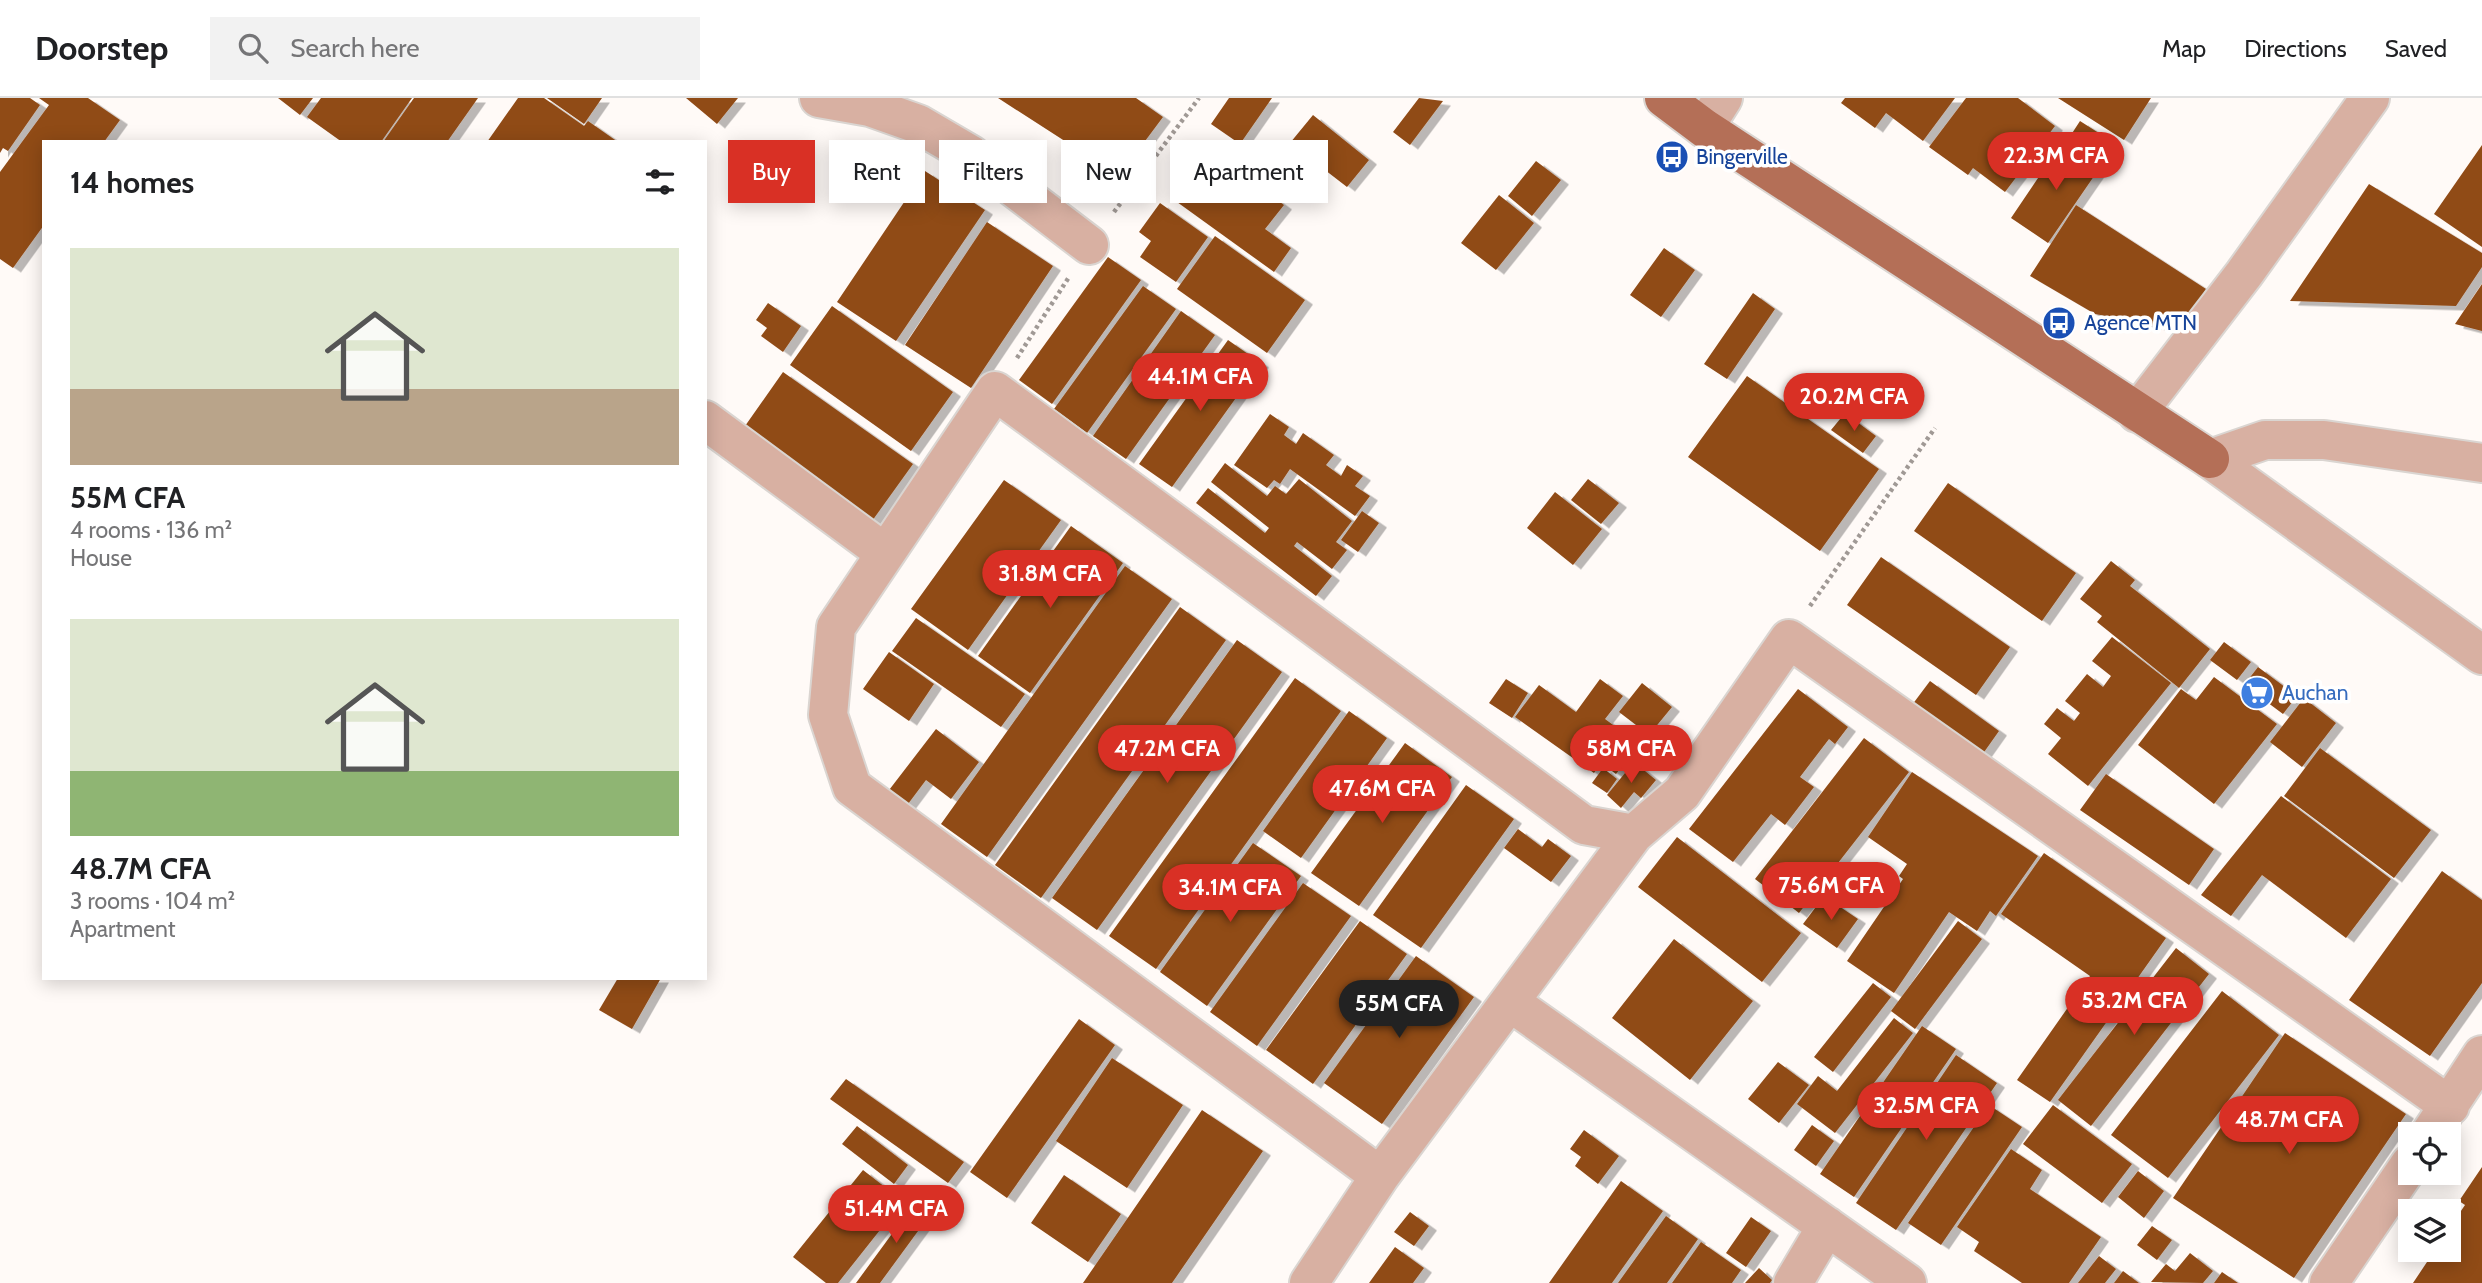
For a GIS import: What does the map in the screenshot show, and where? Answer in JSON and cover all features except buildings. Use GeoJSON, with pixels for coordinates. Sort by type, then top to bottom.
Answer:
{"type":"FeatureCollection","features":[{"type":"Feature","properties":{"kind":"main road"},"geometry":{"type":"LineString","coordinates":[[1664,98],[1714,113],[2137,413],[2210,459]]}},
{"type":"Feature","properties":{"kind":"street"},"geometry":{"type":"LineString","coordinates":[[819,98],[870,107],[918,124],[971,155],[1089,245]]}},
{"type":"Feature","properties":{"kind":"street"},"geometry":{"type":"LineString","coordinates":[[2137,413],[2244,274],[2370,98]]}},
{"type":"Feature","properties":{"kind":"street"},"geometry":{"type":"LineString","coordinates":[[1380,1177],[852,788],[828,715],[836,627],[995,391],[1584,825],[1634,834]]}},
{"type":"Feature","properties":{"kind":"street"},"geometry":{"type":"LineString","coordinates":[[707,421],[885,553]]}},
{"type":"Feature","properties":{"kind":"street"},"geometry":{"type":"LineString","coordinates":[[2210,459],[2265,440],[2324,440],[2482,463]]}},
{"type":"Feature","properties":{"kind":"street"},"geometry":{"type":"LineString","coordinates":[[2210,459],[2482,655]]}},
{"type":"Feature","properties":{"kind":"street"},"geometry":{"type":"LineString","coordinates":[[1309,1283],[1380,1177],[1634,834],[1682,793],[1789,639],[2455,1110],[2482,1055]]}},
{"type":"Feature","properties":{"kind":"street"},"geometry":{"type":"LineString","coordinates":[[1510,1002],[1907,1283]]}},
{"type":"Feature","properties":{"kind":"street"},"geometry":{"type":"LineString","coordinates":[[2329,1283],[2398,1182]]}},
{"type":"Feature","properties":{"kind":"street"},"geometry":{"type":"LineString","coordinates":[[1793,1283],[1827,1226]]}},
{"type":"Feature","properties":{"kind":"path"},"geometry":{"type":"LineString","coordinates":[[995,391],[1089,245],[1199,98]]}},
{"type":"Feature","properties":{"kind":"path"},"geometry":{"type":"LineString","coordinates":[[1789,639],[1820,589],[1936,428]]}},
{"type":"Feature","properties":{"kind":"place","name":"Bingerville"},"geometry":{"type":"Point","coordinates":[1672,157]}},
{"type":"Feature","properties":{"kind":"place","name":"Agence MTN"},"geometry":{"type":"Point","coordinates":[2059,323]}},
{"type":"Feature","properties":{"kind":"place","name":"Auchan"},"geometry":{"type":"Point","coordinates":[2257,693]}}]}
